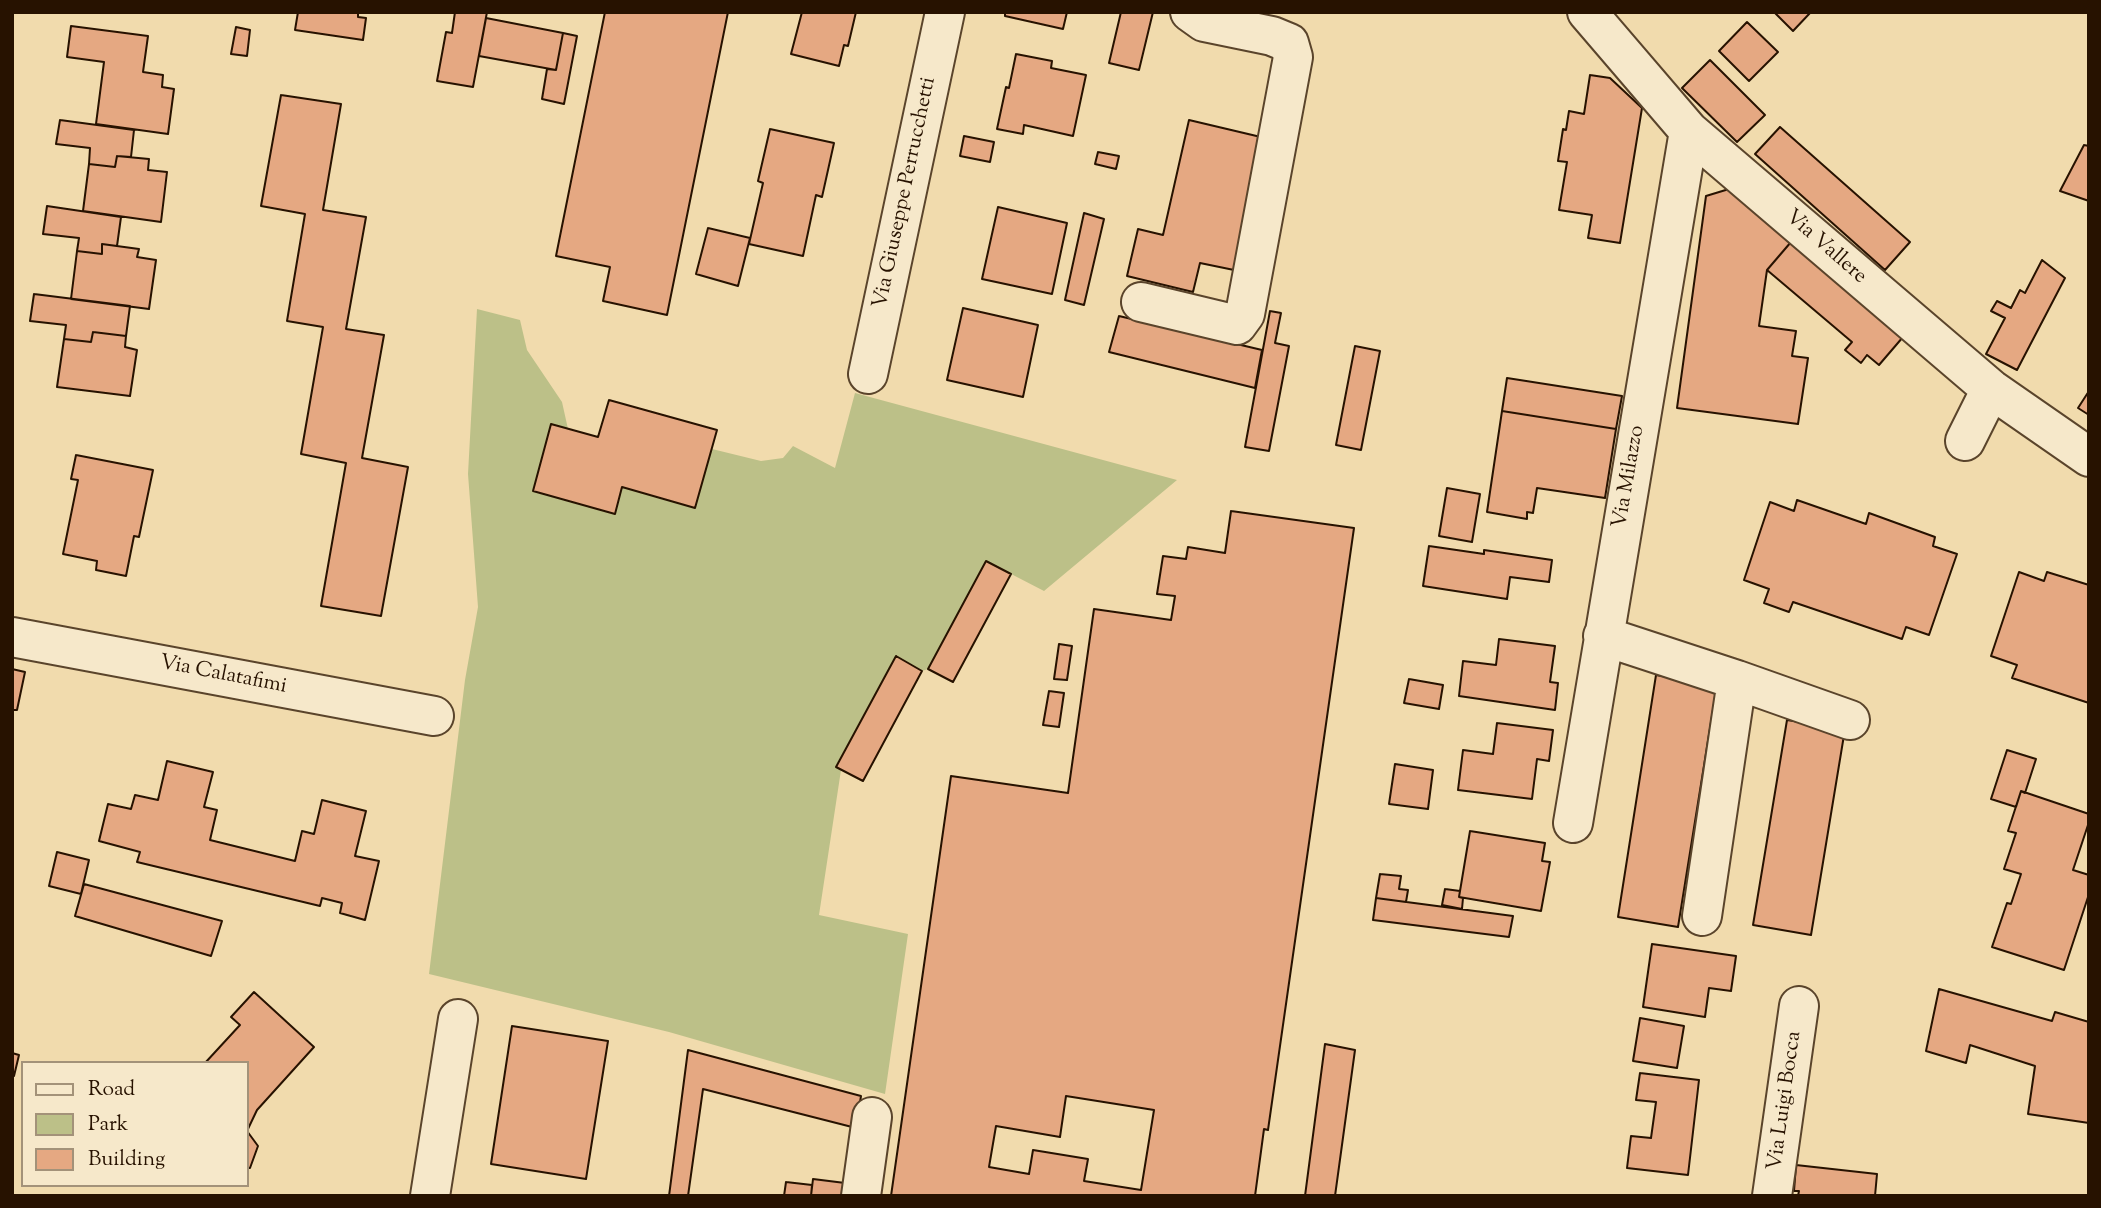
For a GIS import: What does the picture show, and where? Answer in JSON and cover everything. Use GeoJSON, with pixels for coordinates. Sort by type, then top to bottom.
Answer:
{"type":"FeatureCollection","features":[{"type":"Feature","properties":{"kind":"street","name":"Via Giuseppe Perrucchetti"},"geometry":{"type":"LineString","coordinates":[[867,374],[945,12]]}},
{"type":"Feature","properties":{"kind":"street"},"geometry":{"type":"LineString","coordinates":[[1141,302],[1237,325],[1245,314],[1293,57],[1289,43],[1272,36],[1204,22],[1190,12]]}},
{"type":"Feature","properties":{"kind":"street","name":"Via Vallere"},"geometry":{"type":"LineString","coordinates":[[1587,12],[1689,131],[1991,389],[2089,457]]}},
{"type":"Feature","properties":{"kind":"street","name":"Via Milazzo"},"geometry":{"type":"LineString","coordinates":[[1573,823],[1689,131]]}},
{"type":"Feature","properties":{"kind":"street"},"geometry":{"type":"LineString","coordinates":[[1965,441],[1991,389]]}},
{"type":"Feature","properties":{"kind":"street"},"geometry":{"type":"LineString","coordinates":[[1604,636],[1850,720]]}},
{"type":"Feature","properties":{"kind":"street","name":"Via Calatafimi"},"geometry":{"type":"LineString","coordinates":[[12,637],[434,716]]}},
{"type":"Feature","properties":{"kind":"street"},"geometry":{"type":"LineString","coordinates":[[1702,916],[1737,680]]}},
{"type":"Feature","properties":{"kind":"street","name":"Via Luigi Bocca"},"geometry":{"type":"LineString","coordinates":[[1772,1196],[1799,1006]]}},
{"type":"Feature","properties":{"kind":"street"},"geometry":{"type":"LineString","coordinates":[[430,1196],[458,1019]]}},
{"type":"Feature","properties":{"kind":"street"},"geometry":{"type":"LineString","coordinates":[[861,1196],[872,1117]]}},
{"type":"Feature","properties":{"kind":"green space"},"geometry":{"type":"Polygon","coordinates":[[[477,309],[520,320],[527,350],[562,402],[568,429],[551,425],[533,491],[614,514],[622,487],[695,507],[712,449],[761,461],[783,458],[793,446],[835,468],[855,393],[1177,480],[1044,591],[986,561],[928,669],[922,671],[895,657],[836,766],[841,770],[819,915],[908,934],[885,1094],[669,1032],[429,974],[465,680],[478,607],[468,474],[477,309]]]}},
{"type":"Feature","properties":{"kind":"building"},"geometry":{"type":"Polygon","coordinates":[[[298,12],[358,12],[358,17],[366,18],[363,40],[295,30],[298,12]]]}},
{"type":"Feature","properties":{"kind":"building"},"geometry":{"type":"Polygon","coordinates":[[[455,12],[487,12],[473,87],[437,81],[446,32],[452,33],[455,12]]]}},
{"type":"Feature","properties":{"kind":"building"},"geometry":{"type":"Polygon","coordinates":[[[605,12],[728,12],[667,315],[603,301],[610,267],[556,256],[605,12]]]}},
{"type":"Feature","properties":{"kind":"building"},"geometry":{"type":"Polygon","coordinates":[[[802,12],[856,12],[848,46],[844,45],[839,66],[791,54],[802,12]]]}},
{"type":"Feature","properties":{"kind":"building"},"geometry":{"type":"Polygon","coordinates":[[[1005,12],[1067,12],[1063,29],[1005,16],[1005,12]]]}},
{"type":"Feature","properties":{"kind":"building"},"geometry":{"type":"Polygon","coordinates":[[[1121,12],[1153,12],[1139,70],[1109,63],[1121,12]]]}},
{"type":"Feature","properties":{"kind":"building"},"geometry":{"type":"Polygon","coordinates":[[[1774,12],[1809,12],[1810,13],[1793,31],[1774,12]]]}},
{"type":"Feature","properties":{"kind":"building"},"geometry":{"type":"Polygon","coordinates":[[[486,18],[563,33],[556,70],[479,56],[486,18]]]}},
{"type":"Feature","properties":{"kind":"building"},"geometry":{"type":"Polygon","coordinates":[[[1747,22],[1778,52],[1749,81],[1719,51],[1747,22]]]}},
{"type":"Feature","properties":{"kind":"building"},"geometry":{"type":"Polygon","coordinates":[[[71,26],[148,36],[143,72],[163,75],[162,87],[174,89],[168,134],[96,124],[104,62],[67,57],[71,26]]]}},
{"type":"Feature","properties":{"kind":"building"},"geometry":{"type":"Polygon","coordinates":[[[236,27],[250,30],[247,56],[231,54],[236,27]]]}},
{"type":"Feature","properties":{"kind":"building"},"geometry":{"type":"Polygon","coordinates":[[[563,33],[577,36],[564,104],[542,99],[547,69],[556,70],[563,33]]]}},
{"type":"Feature","properties":{"kind":"building"},"geometry":{"type":"Polygon","coordinates":[[[1016,54],[1052,61],[1051,68],[1086,75],[1073,136],[1024,125],[1023,134],[997,129],[1016,54]]]}},
{"type":"Feature","properties":{"kind":"building"},"geometry":{"type":"Polygon","coordinates":[[[1710,60],[1765,115],[1737,142],[1682,88],[1710,60]]]}},
{"type":"Feature","properties":{"kind":"building"},"geometry":{"type":"Polygon","coordinates":[[[1590,75],[1610,78],[1642,108],[1620,243],[1588,238],[1592,215],[1559,210],[1567,162],[1558,161],[1563,129],[1566,130],[1569,111],[1584,114],[1590,75]]]}},
{"type":"Feature","properties":{"kind":"building"},"geometry":{"type":"Polygon","coordinates":[[[281,95],[341,104],[323,210],[366,217],[346,329],[384,335],[362,458],[408,467],[381,616],[321,606],[346,463],[301,454],[323,327],[287,321],[305,214],[261,206],[281,95]]]}},
{"type":"Feature","properties":{"kind":"building"},"geometry":{"type":"Polygon","coordinates":[[[60,120],[134,130],[131,157],[117,156],[115,167],[89,164],[90,148],[56,144],[60,120]]]}},
{"type":"Feature","properties":{"kind":"building"},"geometry":{"type":"Polygon","coordinates":[[[1189,120],[1265,138],[1234,270],[1200,263],[1193,292],[1127,276],[1138,229],[1163,235],[1189,120]]]}},
{"type":"Feature","properties":{"kind":"building"},"geometry":{"type":"Polygon","coordinates":[[[1780,127],[1910,242],[1885,270],[1755,154],[1780,127]]]}},
{"type":"Feature","properties":{"kind":"building"},"geometry":{"type":"Polygon","coordinates":[[[770,129],[834,143],[822,197],[816,195],[803,256],[749,244],[763,183],[758,181],[770,129]]]}},
{"type":"Feature","properties":{"kind":"building"},"geometry":{"type":"Polygon","coordinates":[[[964,136],[994,142],[990,162],[960,156],[964,136]]]}},
{"type":"Feature","properties":{"kind":"building"},"geometry":{"type":"Polygon","coordinates":[[[2084,145],[2089,146],[2089,201],[2060,191],[2084,145]]]}},
{"type":"Feature","properties":{"kind":"building"},"geometry":{"type":"Polygon","coordinates":[[[1098,152],[1119,156],[1116,169],[1095,164],[1098,152]]]}},
{"type":"Feature","properties":{"kind":"building"},"geometry":{"type":"Polygon","coordinates":[[[117,156],[149,159],[148,170],[167,172],[161,222],[83,211],[89,164],[115,167],[117,156]]]}},
{"type":"Feature","properties":{"kind":"building"},"geometry":{"type":"Polygon","coordinates":[[[1729,189],[1791,242],[1767,270],[1759,326],[1796,331],[1792,356],[1808,358],[1798,424],[1677,408],[1706,196],[1729,189]]]}},
{"type":"Feature","properties":{"kind":"building"},"geometry":{"type":"Polygon","coordinates":[[[47,206],[121,217],[117,246],[102,244],[102,254],[77,251],[79,238],[43,234],[47,206]]]}},
{"type":"Feature","properties":{"kind":"building"},"geometry":{"type":"Polygon","coordinates":[[[998,207],[1067,223],[1052,294],[982,279],[998,207]]]}},
{"type":"Feature","properties":{"kind":"building"},"geometry":{"type":"Polygon","coordinates":[[[1084,213],[1104,219],[1084,305],[1065,300],[1084,213]]]}},
{"type":"Feature","properties":{"kind":"building"},"geometry":{"type":"Polygon","coordinates":[[[708,228],[750,238],[738,286],[696,274],[708,228]]]}},
{"type":"Feature","properties":{"kind":"building"},"geometry":{"type":"Polygon","coordinates":[[[1791,242],[1903,337],[1879,365],[1867,355],[1861,363],[1845,350],[1852,342],[1767,270],[1791,242]]]}},
{"type":"Feature","properties":{"kind":"building"},"geometry":{"type":"Polygon","coordinates":[[[102,244],[139,249],[137,257],[156,260],[149,309],[71,299],[77,251],[102,254],[102,244]]]}},
{"type":"Feature","properties":{"kind":"building"},"geometry":{"type":"Polygon","coordinates":[[[2042,260],[2065,278],[2017,370],[1986,354],[2005,318],[1991,311],[1997,301],[2011,308],[2020,290],[2025,293],[2042,260]]]}},
{"type":"Feature","properties":{"kind":"building"},"geometry":{"type":"Polygon","coordinates":[[[34,294],[130,306],[126,336],[93,332],[91,342],[64,339],[66,325],[30,321],[34,294]]]}},
{"type":"Feature","properties":{"kind":"building"},"geometry":{"type":"Polygon","coordinates":[[[963,308],[1038,325],[1023,397],[947,380],[963,308]]]}},
{"type":"Feature","properties":{"kind":"building"},"geometry":{"type":"Polygon","coordinates":[[[1270,311],[1281,313],[1275,343],[1289,346],[1269,451],[1245,447],[1270,311]]]}},
{"type":"Feature","properties":{"kind":"building"},"geometry":{"type":"Polygon","coordinates":[[[1119,316],[1262,350],[1255,388],[1109,352],[1119,316]]]}},
{"type":"Feature","properties":{"kind":"building"},"geometry":{"type":"Polygon","coordinates":[[[93,332],[126,336],[125,347],[137,350],[130,396],[57,387],[64,339],[91,342],[93,332]]]}},
{"type":"Feature","properties":{"kind":"building"},"geometry":{"type":"Polygon","coordinates":[[[1355,346],[1380,351],[1361,450],[1336,445],[1355,346]]]}},
{"type":"Feature","properties":{"kind":"building"},"geometry":{"type":"Polygon","coordinates":[[[1507,378],[1622,396],[1616,429],[1502,411],[1507,378]]]}},
{"type":"Feature","properties":{"kind":"building"},"geometry":{"type":"Polygon","coordinates":[[[2089,391],[2089,415],[2078,408],[2089,391]]]}},
{"type":"Feature","properties":{"kind":"building"},"geometry":{"type":"Polygon","coordinates":[[[609,400],[717,430],[695,508],[622,487],[615,514],[533,491],[551,424],[598,437],[609,400]]]}},
{"type":"Feature","properties":{"kind":"building"},"geometry":{"type":"Polygon","coordinates":[[[1502,411],[1616,429],[1605,498],[1537,488],[1533,513],[1527,512],[1527,519],[1487,512],[1502,411]]]}},
{"type":"Feature","properties":{"kind":"building"},"geometry":{"type":"Polygon","coordinates":[[[76,455],[153,470],[139,537],[134,536],[126,576],[96,570],[97,561],[63,554],[78,480],[71,479],[76,455]]]}},
{"type":"Feature","properties":{"kind":"building"},"geometry":{"type":"Polygon","coordinates":[[[1447,488],[1480,494],[1472,542],[1439,536],[1447,488]]]}},
{"type":"Feature","properties":{"kind":"building"},"geometry":{"type":"Polygon","coordinates":[[[1797,500],[1866,524],[1869,513],[1935,537],[1933,546],[1957,554],[1929,635],[1906,627],[1902,639],[1793,602],[1789,612],[1764,603],[1769,589],[1744,580],[1770,502],[1794,511],[1797,500]]]}},
{"type":"Feature","properties":{"kind":"building"},"geometry":{"type":"Polygon","coordinates":[[[1231,511],[1354,528],[1268,1130],[1264,1129],[1255,1196],[891,1196],[951,776],[1068,793],[1094,609],[1171,620],[1175,596],[1157,594],[1163,556],[1186,559],[1188,547],[1225,553],[1231,511]],[[1066,1096],[1060,1137],[996,1126],[989,1167],[1029,1174],[1033,1150],[1088,1159],[1084,1181],[1141,1190],[1154,1110],[1066,1096]]]}},
{"type":"Feature","properties":{"kind":"building"},"geometry":{"type":"Polygon","coordinates":[[[1429,546],[1484,554],[1484,550],[1552,560],[1549,582],[1510,577],[1507,599],[1423,586],[1429,546]]]}},
{"type":"Feature","properties":{"kind":"building"},"geometry":{"type":"Polygon","coordinates":[[[986,561],[1011,574],[953,682],[928,669],[986,561]]]}},
{"type":"Feature","properties":{"kind":"building"},"geometry":{"type":"Polygon","coordinates":[[[2019,572],[2044,581],[2047,572],[2089,585],[2089,703],[2012,678],[2017,665],[1991,656],[2019,572]]]}},
{"type":"Feature","properties":{"kind":"building"},"geometry":{"type":"Polygon","coordinates":[[[1499,639],[1555,646],[1550,682],[1558,683],[1555,710],[1459,696],[1463,661],[1496,665],[1499,639]]]}},
{"type":"Feature","properties":{"kind":"building"},"geometry":{"type":"Polygon","coordinates":[[[1059,644],[1072,646],[1067,680],[1054,679],[1059,644]]]}},
{"type":"Feature","properties":{"kind":"building"},"geometry":{"type":"Polygon","coordinates":[[[896,656],[922,671],[863,781],[836,767],[896,656]]]}},
{"type":"Feature","properties":{"kind":"building"},"geometry":{"type":"Polygon","coordinates":[[[12,669],[25,672],[17,710],[12,710],[12,669]]]}},
{"type":"Feature","properties":{"kind":"building"},"geometry":{"type":"Polygon","coordinates":[[[1656,675],[1717,685],[1678,927],[1618,917],[1656,675]]]}},
{"type":"Feature","properties":{"kind":"building"},"geometry":{"type":"Polygon","coordinates":[[[1409,679],[1443,685],[1439,709],[1404,703],[1409,679]]]}},
{"type":"Feature","properties":{"kind":"building"},"geometry":{"type":"Polygon","coordinates":[[[1049,691],[1064,693],[1059,727],[1043,725],[1049,691]]]}},
{"type":"Feature","properties":{"kind":"building"},"geometry":{"type":"Polygon","coordinates":[[[1787,720],[1845,729],[1811,935],[1753,925],[1787,720]]]}},
{"type":"Feature","properties":{"kind":"building"},"geometry":{"type":"Polygon","coordinates":[[[1497,723],[1553,730],[1549,761],[1537,759],[1532,799],[1458,790],[1463,750],[1493,754],[1497,723]]]}},
{"type":"Feature","properties":{"kind":"building"},"geometry":{"type":"Polygon","coordinates":[[[2007,750],[2036,759],[2025,793],[2021,791],[2016,807],[1991,799],[2007,750]]]}},
{"type":"Feature","properties":{"kind":"building"},"geometry":{"type":"Polygon","coordinates":[[[167,761],[213,772],[204,807],[217,810],[210,840],[295,861],[302,831],[314,834],[322,800],[366,811],[355,856],[379,861],[365,920],[340,913],[342,903],[322,898],[320,906],[137,862],[140,852],[99,841],[108,804],[131,809],[135,795],[158,800],[167,761]]]}},
{"type":"Feature","properties":{"kind":"building"},"geometry":{"type":"Polygon","coordinates":[[[1395,764],[1433,770],[1428,809],[1389,804],[1395,764]]]}},
{"type":"Feature","properties":{"kind":"building"},"geometry":{"type":"Polygon","coordinates":[[[2021,791],[2089,814],[2089,822],[2073,870],[2089,875],[2089,894],[2064,970],[1992,947],[2007,903],[2011,904],[2021,874],[2004,869],[2016,833],[2008,831],[2021,791]]]}},
{"type":"Feature","properties":{"kind":"building"},"geometry":{"type":"Polygon","coordinates":[[[1470,831],[1545,843],[1542,861],[1550,862],[1541,911],[1459,897],[1470,831]]]}},
{"type":"Feature","properties":{"kind":"building"},"geometry":{"type":"Polygon","coordinates":[[[57,852],[89,860],[81,894],[49,886],[57,852]]]}},
{"type":"Feature","properties":{"kind":"building"},"geometry":{"type":"Polygon","coordinates":[[[1380,874],[1401,876],[1399,889],[1408,890],[1406,902],[1376,898],[1380,874]]]}},
{"type":"Feature","properties":{"kind":"building"},"geometry":{"type":"Polygon","coordinates":[[[84,884],[222,921],[211,956],[75,916],[84,884]]]}},
{"type":"Feature","properties":{"kind":"building"},"geometry":{"type":"Polygon","coordinates":[[[1445,889],[1460,891],[1459,897],[1463,898],[1462,909],[1442,905],[1445,889]]]}},
{"type":"Feature","properties":{"kind":"building"},"geometry":{"type":"Polygon","coordinates":[[[1376,898],[1513,916],[1509,937],[1373,920],[1376,898]]]}},
{"type":"Feature","properties":{"kind":"building"},"geometry":{"type":"Polygon","coordinates":[[[1652,944],[1736,956],[1731,991],[1709,988],[1705,1017],[1643,1007],[1652,944]]]}},
{"type":"Feature","properties":{"kind":"building"},"geometry":{"type":"Polygon","coordinates":[[[1939,989],[2052,1021],[2055,1012],[2089,1022],[2089,1123],[2028,1114],[2035,1066],[1970,1045],[1966,1063],[1926,1051],[1939,989]]]}},
{"type":"Feature","properties":{"kind":"building"},"geometry":{"type":"Polygon","coordinates":[[[254,992],[314,1047],[257,1110],[248,1129],[248,1061],[207,1061],[240,1025],[231,1017],[254,992]]]}},
{"type":"Feature","properties":{"kind":"building"},"geometry":{"type":"Polygon","coordinates":[[[1640,1018],[1684,1026],[1677,1068],[1633,1061],[1640,1018]]]}},
{"type":"Feature","properties":{"kind":"building"},"geometry":{"type":"Polygon","coordinates":[[[512,1026],[608,1041],[586,1179],[491,1164],[512,1026]]]}},
{"type":"Feature","properties":{"kind":"building"},"geometry":{"type":"Polygon","coordinates":[[[1325,1044],[1355,1050],[1335,1196],[1305,1196],[1325,1044]]]}},
{"type":"Feature","properties":{"kind":"building"},"geometry":{"type":"Polygon","coordinates":[[[688,1050],[861,1096],[856,1128],[703,1089],[688,1196],[669,1196],[688,1050]]]}},
{"type":"Feature","properties":{"kind":"building"},"geometry":{"type":"Polygon","coordinates":[[[12,1053],[19,1055],[14,1076],[12,1075],[12,1053]]]}},
{"type":"Feature","properties":{"kind":"building"},"geometry":{"type":"Polygon","coordinates":[[[1640,1073],[1699,1080],[1688,1175],[1627,1168],[1631,1136],[1651,1138],[1656,1102],[1636,1100],[1640,1073]]]}},
{"type":"Feature","properties":{"kind":"building"},"geometry":{"type":"Polygon","coordinates":[[[248,1132],[258,1146],[248,1168],[248,1132]]]}},
{"type":"Feature","properties":{"kind":"building"},"geometry":{"type":"Polygon","coordinates":[[[1796,1165],[1877,1174],[1875,1196],[1798,1196],[1799,1191],[1794,1191],[1796,1165]]]}},
{"type":"Feature","properties":{"kind":"building"},"geometry":{"type":"Polygon","coordinates":[[[813,1179],[845,1183],[844,1196],[811,1196],[813,1179]]]}},
{"type":"Feature","properties":{"kind":"building"},"geometry":{"type":"Polygon","coordinates":[[[786,1182],[812,1185],[811,1196],[784,1196],[786,1182]]]}}]}
